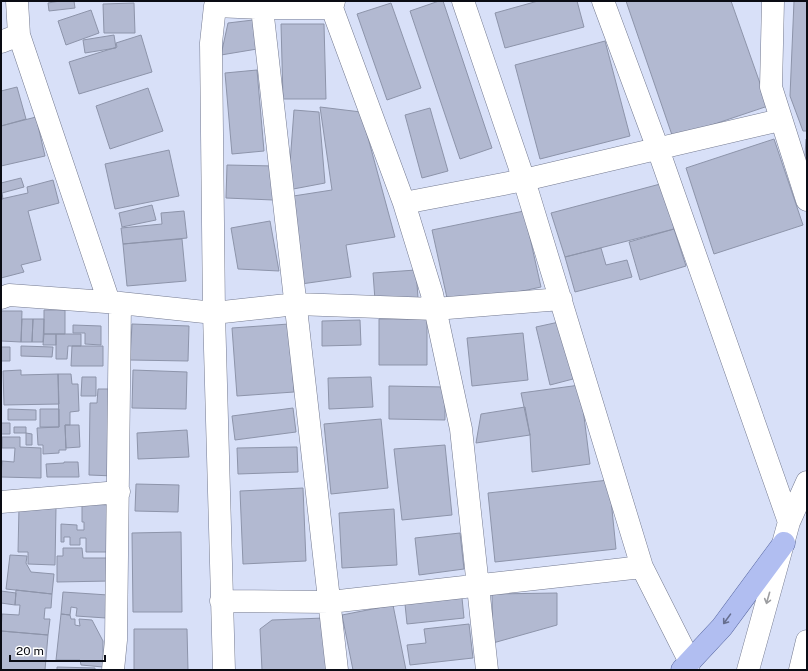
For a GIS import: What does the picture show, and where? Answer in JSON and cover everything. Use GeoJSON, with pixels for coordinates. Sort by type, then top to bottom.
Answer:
{"type":"FeatureCollection","features":[{"type":"Feature","properties":{"kind":"main road"},"geometry":{"type":"LineString","coordinates":[[686,666],[722,627],[784,543]]}},
{"type":"Feature","properties":{"kind":"street"},"geometry":{"type":"LineString","coordinates":[[17,1],[10,38],[115,302],[118,492],[116,640],[113,670]]}},
{"type":"Feature","properties":{"kind":"street"},"geometry":{"type":"LineString","coordinates":[[463,1],[524,180],[642,567],[686,666]]}},
{"type":"Feature","properties":{"kind":"street"},"geometry":{"type":"LineString","coordinates":[[603,1],[658,149],[789,522]]}},
{"type":"Feature","properties":{"kind":"street"},"geometry":{"type":"LineString","coordinates":[[773,1],[771,87],[780,120],[807,200]]}},
{"type":"Feature","properties":{"kind":"street"},"geometry":{"type":"LineString","coordinates":[[224,670],[214,312],[211,42],[214,3],[262,8],[333,5],[404,203],[432,294],[461,429],[487,670]]}},
{"type":"Feature","properties":{"kind":"street"},"geometry":{"type":"LineString","coordinates":[[262,8],[337,670]]}},
{"type":"Feature","properties":{"kind":"street"},"geometry":{"type":"LineString","coordinates":[[404,203],[524,180],[780,120]]}},
{"type":"Feature","properties":{"kind":"street"},"geometry":{"type":"LineString","coordinates":[[1,298],[9,295],[115,302],[214,312],[296,304],[435,309],[561,299]]}},
{"type":"Feature","properties":{"kind":"street"},"geometry":{"type":"LineString","coordinates":[[748,670],[789,522],[807,482]]}},
{"type":"Feature","properties":{"kind":"street"},"geometry":{"type":"LineString","coordinates":[[1,502],[118,492]]}},
{"type":"Feature","properties":{"kind":"street"},"geometry":{"type":"LineString","coordinates":[[221,601],[330,602],[642,567]]}},
{"type":"Feature","properties":{"kind":"street"},"geometry":{"type":"LineString","coordinates":[[800,670],[807,641]]}},
{"type":"Feature","properties":{"kind":"building"},"geometry":{"type":"Polygon","coordinates":[[[74,1],[75,8],[49,11],[48,3],[74,1]]]}},
{"type":"Feature","properties":{"kind":"building"},"geometry":{"type":"Polygon","coordinates":[[[443,1],[492,148],[460,159],[410,11],[443,1]]]}},
{"type":"Feature","properties":{"kind":"building"},"geometry":{"type":"Polygon","coordinates":[[[538,1],[577,1],[584,27],[505,48],[495,13],[538,1]]]}},
{"type":"Feature","properties":{"kind":"building"},"geometry":{"type":"Polygon","coordinates":[[[626,1],[731,1],[768,106],[673,138],[626,1]]]}},
{"type":"Feature","properties":{"kind":"building"},"geometry":{"type":"Polygon","coordinates":[[[794,1],[807,1],[807,131],[803,131],[790,96],[794,1]]]}},
{"type":"Feature","properties":{"kind":"building"},"geometry":{"type":"Polygon","coordinates":[[[134,3],[135,33],[104,33],[103,4],[134,3]]]}},
{"type":"Feature","properties":{"kind":"building"},"geometry":{"type":"Polygon","coordinates":[[[391,3],[421,88],[387,100],[357,14],[391,3]]]}},
{"type":"Feature","properties":{"kind":"building"},"geometry":{"type":"Polygon","coordinates":[[[91,10],[99,33],[66,45],[58,21],[91,10]]]}},
{"type":"Feature","properties":{"kind":"building"},"geometry":{"type":"Polygon","coordinates":[[[253,20],[257,49],[221,55],[228,23],[253,20]]]}},
{"type":"Feature","properties":{"kind":"building"},"geometry":{"type":"Polygon","coordinates":[[[281,24],[324,24],[326,99],[283,99],[281,24]]]}},
{"type":"Feature","properties":{"kind":"building"},"geometry":{"type":"Polygon","coordinates":[[[114,35],[116,48],[85,53],[83,40],[114,35]]]}},
{"type":"Feature","properties":{"kind":"building"},"geometry":{"type":"Polygon","coordinates":[[[141,35],[152,72],[79,94],[69,62],[117,47],[116,43],[141,35]]]}},
{"type":"Feature","properties":{"kind":"building"},"geometry":{"type":"Polygon","coordinates":[[[605,41],[630,136],[540,159],[515,65],[605,41]]]}},
{"type":"Feature","properties":{"kind":"building"},"geometry":{"type":"Polygon","coordinates":[[[257,70],[264,151],[232,154],[225,73],[257,70]]]}},
{"type":"Feature","properties":{"kind":"building"},"geometry":{"type":"Polygon","coordinates":[[[17,87],[26,119],[1,126],[1,91],[17,87]]]}},
{"type":"Feature","properties":{"kind":"building"},"geometry":{"type":"Polygon","coordinates":[[[148,88],[163,131],[110,149],[96,106],[148,88]]]}},
{"type":"Feature","properties":{"kind":"building"},"geometry":{"type":"Polygon","coordinates":[[[320,107],[361,112],[395,237],[346,245],[351,277],[301,284],[287,197],[332,190],[320,107]]]}},
{"type":"Feature","properties":{"kind":"building"},"geometry":{"type":"Polygon","coordinates":[[[430,108],[448,171],[422,178],[405,115],[430,108]]]}},
{"type":"Feature","properties":{"kind":"building"},"geometry":{"type":"Polygon","coordinates":[[[294,110],[319,112],[325,183],[288,190],[294,110]]]}},
{"type":"Feature","properties":{"kind":"building"},"geometry":{"type":"Polygon","coordinates":[[[36,117],[45,156],[1,166],[1,126],[36,117]]]}},
{"type":"Feature","properties":{"kind":"building"},"geometry":{"type":"Polygon","coordinates":[[[774,139],[803,225],[714,254],[686,168],[774,139]]]}},
{"type":"Feature","properties":{"kind":"building"},"geometry":{"type":"Polygon","coordinates":[[[806,139],[807,173],[804,173],[806,139]]]}},
{"type":"Feature","properties":{"kind":"building"},"geometry":{"type":"Polygon","coordinates":[[[169,150],[179,196],[115,209],[105,164],[169,150]]]}},
{"type":"Feature","properties":{"kind":"building"},"geometry":{"type":"Polygon","coordinates":[[[227,165],[274,166],[273,200],[226,198],[227,165]]]}},
{"type":"Feature","properties":{"kind":"building"},"geometry":{"type":"Polygon","coordinates":[[[21,178],[24,187],[2,193],[3,199],[1,199],[1,183],[21,178]]]}},
{"type":"Feature","properties":{"kind":"building"},"geometry":{"type":"Polygon","coordinates":[[[53,180],[59,203],[28,211],[41,260],[21,265],[24,272],[1,278],[1,199],[28,193],[27,187],[53,180]]]}},
{"type":"Feature","properties":{"kind":"building"},"geometry":{"type":"Polygon","coordinates":[[[664,183],[674,229],[565,257],[551,213],[664,183]]]}},
{"type":"Feature","properties":{"kind":"building"},"geometry":{"type":"Polygon","coordinates":[[[152,205],[156,220],[122,227],[119,213],[152,205]]]}},
{"type":"Feature","properties":{"kind":"building"},"geometry":{"type":"Polygon","coordinates":[[[184,211],[187,238],[123,244],[121,228],[162,224],[161,213],[184,211]]]}},
{"type":"Feature","properties":{"kind":"building"},"geometry":{"type":"Polygon","coordinates":[[[524,211],[541,287],[449,307],[432,230],[524,211]]]}},
{"type":"Feature","properties":{"kind":"building"},"geometry":{"type":"Polygon","coordinates":[[[270,221],[279,271],[238,269],[231,228],[270,221]]]}},
{"type":"Feature","properties":{"kind":"building"},"geometry":{"type":"Polygon","coordinates":[[[674,229],[686,266],[640,280],[629,242],[674,229]]]}},
{"type":"Feature","properties":{"kind":"building"},"geometry":{"type":"Polygon","coordinates":[[[182,239],[186,281],[127,286],[123,244],[182,239]]]}},
{"type":"Feature","properties":{"kind":"building"},"geometry":{"type":"Polygon","coordinates":[[[601,248],[606,265],[627,260],[632,277],[575,292],[565,257],[601,248]]]}},
{"type":"Feature","properties":{"kind":"building"},"geometry":{"type":"Polygon","coordinates":[[[416,270],[418,298],[375,300],[373,273],[416,270]]]}},
{"type":"Feature","properties":{"kind":"building"},"geometry":{"type":"Polygon","coordinates":[[[44,310],[65,310],[65,334],[44,334],[44,310]]]}},
{"type":"Feature","properties":{"kind":"building"},"geometry":{"type":"Polygon","coordinates":[[[1,311],[22,311],[21,342],[1,341],[1,311]]]}},
{"type":"Feature","properties":{"kind":"building"},"geometry":{"type":"Polygon","coordinates":[[[22,319],[33,319],[32,342],[21,342],[22,319]]]}},
{"type":"Feature","properties":{"kind":"building"},"geometry":{"type":"Polygon","coordinates":[[[33,319],[44,319],[43,342],[32,342],[33,319]]]}},
{"type":"Feature","properties":{"kind":"building"},"geometry":{"type":"Polygon","coordinates":[[[379,319],[427,319],[427,365],[379,365],[379,319]]]}},
{"type":"Feature","properties":{"kind":"building"},"geometry":{"type":"Polygon","coordinates":[[[360,320],[361,345],[322,346],[322,321],[360,320]]]}},
{"type":"Feature","properties":{"kind":"building"},"geometry":{"type":"Polygon","coordinates":[[[559,322],[573,379],[550,385],[536,327],[559,322]]]}},
{"type":"Feature","properties":{"kind":"building"},"geometry":{"type":"Polygon","coordinates":[[[132,324],[189,326],[188,361],[130,360],[132,324]]]}},
{"type":"Feature","properties":{"kind":"building"},"geometry":{"type":"Polygon","coordinates":[[[289,324],[294,392],[237,396],[232,328],[289,324]]]}},
{"type":"Feature","properties":{"kind":"building"},"geometry":{"type":"Polygon","coordinates":[[[73,325],[101,326],[101,345],[85,344],[85,333],[73,333],[73,325]]]}},
{"type":"Feature","properties":{"kind":"building"},"geometry":{"type":"Polygon","coordinates":[[[523,333],[528,380],[472,386],[467,338],[523,333]]]}},
{"type":"Feature","properties":{"kind":"building"},"geometry":{"type":"Polygon","coordinates":[[[44,334],[56,334],[56,345],[43,345],[44,334]]]}},
{"type":"Feature","properties":{"kind":"building"},"geometry":{"type":"Polygon","coordinates":[[[56,334],[81,334],[81,346],[68,346],[67,359],[56,359],[56,334]]]}},
{"type":"Feature","properties":{"kind":"building"},"geometry":{"type":"Polygon","coordinates":[[[21,346],[53,347],[52,357],[21,356],[21,346]]]}},
{"type":"Feature","properties":{"kind":"building"},"geometry":{"type":"Polygon","coordinates":[[[72,346],[103,346],[103,366],[71,366],[72,346]]]}},
{"type":"Feature","properties":{"kind":"building"},"geometry":{"type":"Polygon","coordinates":[[[1,347],[10,347],[10,361],[1,361],[1,347]]]}},
{"type":"Feature","properties":{"kind":"building"},"geometry":{"type":"Polygon","coordinates":[[[21,370],[21,375],[58,374],[59,404],[4,405],[3,371],[21,370]]]}},
{"type":"Feature","properties":{"kind":"building"},"geometry":{"type":"Polygon","coordinates":[[[133,370],[187,372],[186,409],[132,408],[133,370]]]}},
{"type":"Feature","properties":{"kind":"building"},"geometry":{"type":"Polygon","coordinates":[[[58,374],[71,374],[72,384],[78,384],[79,411],[70,412],[70,425],[65,425],[66,450],[59,450],[59,453],[43,454],[43,445],[38,445],[37,428],[59,427],[58,374]]]}},
{"type":"Feature","properties":{"kind":"building"},"geometry":{"type":"Polygon","coordinates":[[[82,377],[96,377],[96,396],[81,396],[82,377]]]}},
{"type":"Feature","properties":{"kind":"building"},"geometry":{"type":"Polygon","coordinates":[[[371,377],[373,407],[329,409],[328,378],[371,377]]]}},
{"type":"Feature","properties":{"kind":"building"},"geometry":{"type":"Polygon","coordinates":[[[580,385],[590,464],[532,472],[530,435],[521,393],[580,385]]]}},
{"type":"Feature","properties":{"kind":"building"},"geometry":{"type":"Polygon","coordinates":[[[389,386],[445,387],[445,420],[389,419],[389,386]]]}},
{"type":"Feature","properties":{"kind":"building"},"geometry":{"type":"Polygon","coordinates":[[[98,389],[116,389],[114,476],[89,475],[90,403],[97,403],[98,389]]]}},
{"type":"Feature","properties":{"kind":"building"},"geometry":{"type":"Polygon","coordinates":[[[525,407],[530,435],[476,443],[481,414],[525,407]]]}},
{"type":"Feature","properties":{"kind":"building"},"geometry":{"type":"Polygon","coordinates":[[[293,408],[296,432],[235,440],[232,416],[293,408]]]}},
{"type":"Feature","properties":{"kind":"building"},"geometry":{"type":"Polygon","coordinates":[[[8,409],[36,410],[36,420],[8,420],[8,409]]]}},
{"type":"Feature","properties":{"kind":"building"},"geometry":{"type":"Polygon","coordinates":[[[40,409],[59,409],[59,427],[40,427],[40,409]]]}},
{"type":"Feature","properties":{"kind":"building"},"geometry":{"type":"Polygon","coordinates":[[[381,419],[388,488],[331,494],[324,424],[381,419]]]}},
{"type":"Feature","properties":{"kind":"building"},"geometry":{"type":"Polygon","coordinates":[[[1,423],[10,423],[10,434],[1,434],[1,423]]]}},
{"type":"Feature","properties":{"kind":"building"},"geometry":{"type":"Polygon","coordinates":[[[65,425],[79,425],[80,447],[66,448],[65,425]]]}},
{"type":"Feature","properties":{"kind":"building"},"geometry":{"type":"Polygon","coordinates":[[[14,427],[26,427],[26,433],[14,433],[14,427]]]}},
{"type":"Feature","properties":{"kind":"building"},"geometry":{"type":"Polygon","coordinates":[[[187,430],[189,457],[138,459],[137,433],[187,430]]]}},
{"type":"Feature","properties":{"kind":"building"},"geometry":{"type":"Polygon","coordinates":[[[26,433],[32,434],[32,445],[26,445],[26,433]]]}},
{"type":"Feature","properties":{"kind":"building"},"geometry":{"type":"Polygon","coordinates":[[[2,437],[20,437],[20,447],[41,448],[41,478],[1,477],[2,461],[14,462],[15,448],[2,448],[2,437]]]}},
{"type":"Feature","properties":{"kind":"building"},"geometry":{"type":"Polygon","coordinates":[[[445,445],[452,515],[402,520],[394,449],[445,445]]]}},
{"type":"Feature","properties":{"kind":"building"},"geometry":{"type":"Polygon","coordinates":[[[297,447],[298,472],[238,474],[237,448],[297,447]]]}},
{"type":"Feature","properties":{"kind":"building"},"geometry":{"type":"Polygon","coordinates":[[[78,462],[79,477],[47,477],[46,464],[78,462]]]}},
{"type":"Feature","properties":{"kind":"building"},"geometry":{"type":"Polygon","coordinates":[[[609,480],[616,549],[495,562],[488,493],[609,480]]]}},
{"type":"Feature","properties":{"kind":"building"},"geometry":{"type":"Polygon","coordinates":[[[136,484],[179,485],[178,512],[135,511],[136,484]]]}},
{"type":"Feature","properties":{"kind":"building"},"geometry":{"type":"Polygon","coordinates":[[[303,488],[306,561],[243,564],[240,491],[303,488]]]}},
{"type":"Feature","properties":{"kind":"building"},"geometry":{"type":"Polygon","coordinates":[[[82,504],[111,505],[111,552],[86,552],[86,538],[80,538],[80,545],[70,545],[70,537],[64,537],[64,542],[61,542],[61,524],[77,525],[77,530],[84,530],[84,522],[82,522],[82,504]]]}},
{"type":"Feature","properties":{"kind":"building"},"geometry":{"type":"Polygon","coordinates":[[[19,507],[56,508],[55,565],[28,564],[28,552],[18,552],[19,507]]]}},
{"type":"Feature","properties":{"kind":"building"},"geometry":{"type":"Polygon","coordinates":[[[394,509],[397,565],[342,568],[339,513],[394,509]]]}},
{"type":"Feature","properties":{"kind":"building"},"geometry":{"type":"Polygon","coordinates":[[[181,532],[182,612],[133,612],[132,533],[181,532]]]}},
{"type":"Feature","properties":{"kind":"building"},"geometry":{"type":"Polygon","coordinates":[[[460,533],[464,569],[419,575],[415,538],[460,533]]]}},
{"type":"Feature","properties":{"kind":"building"},"geometry":{"type":"Polygon","coordinates":[[[63,548],[82,548],[83,558],[109,558],[110,581],[57,582],[57,556],[63,556],[63,548]]]}},
{"type":"Feature","properties":{"kind":"building"},"geometry":{"type":"Polygon","coordinates":[[[10,555],[27,556],[26,563],[31,572],[54,574],[52,594],[6,589],[10,555]]]}},
{"type":"Feature","properties":{"kind":"building"},"geometry":{"type":"Polygon","coordinates":[[[16,590],[52,594],[51,608],[45,608],[44,619],[50,619],[48,635],[1,631],[2,614],[19,615],[20,605],[15,605],[16,590]]]}},
{"type":"Feature","properties":{"kind":"building"},"geometry":{"type":"Polygon","coordinates":[[[1,591],[16,593],[15,605],[1,603],[1,591]]]}},
{"type":"Feature","properties":{"kind":"building"},"geometry":{"type":"Polygon","coordinates":[[[63,592],[108,595],[106,618],[76,616],[77,608],[71,607],[70,615],[61,614],[63,592]]]}},
{"type":"Feature","properties":{"kind":"building"},"geometry":{"type":"Polygon","coordinates":[[[557,593],[557,625],[493,643],[492,594],[557,593]]]}},
{"type":"Feature","properties":{"kind":"building"},"geometry":{"type":"Polygon","coordinates":[[[462,598],[464,618],[407,624],[405,604],[462,598]]]}},
{"type":"Feature","properties":{"kind":"building"},"geometry":{"type":"Polygon","coordinates":[[[393,605],[406,670],[353,670],[342,615],[393,605]]]}},
{"type":"Feature","properties":{"kind":"building"},"geometry":{"type":"Polygon","coordinates":[[[61,614],[70,615],[71,619],[75,619],[75,625],[80,626],[79,619],[92,620],[103,641],[103,667],[81,665],[80,660],[56,660],[61,614]]]}},
{"type":"Feature","properties":{"kind":"building"},"geometry":{"type":"Polygon","coordinates":[[[324,618],[326,670],[262,670],[260,629],[272,620],[324,618]]]}},
{"type":"Feature","properties":{"kind":"building"},"geometry":{"type":"Polygon","coordinates":[[[469,624],[473,658],[410,665],[407,645],[426,643],[424,629],[469,624]]]}},
{"type":"Feature","properties":{"kind":"building"},"geometry":{"type":"Polygon","coordinates":[[[134,629],[187,629],[188,670],[134,670],[134,629]]]}},
{"type":"Feature","properties":{"kind":"building"},"geometry":{"type":"Polygon","coordinates":[[[1,631],[48,635],[45,670],[1,670],[1,631]]]}},
{"type":"Feature","properties":{"kind":"building"},"geometry":{"type":"Polygon","coordinates":[[[57,667],[95,668],[95,670],[57,670],[57,667]]]}}]}
